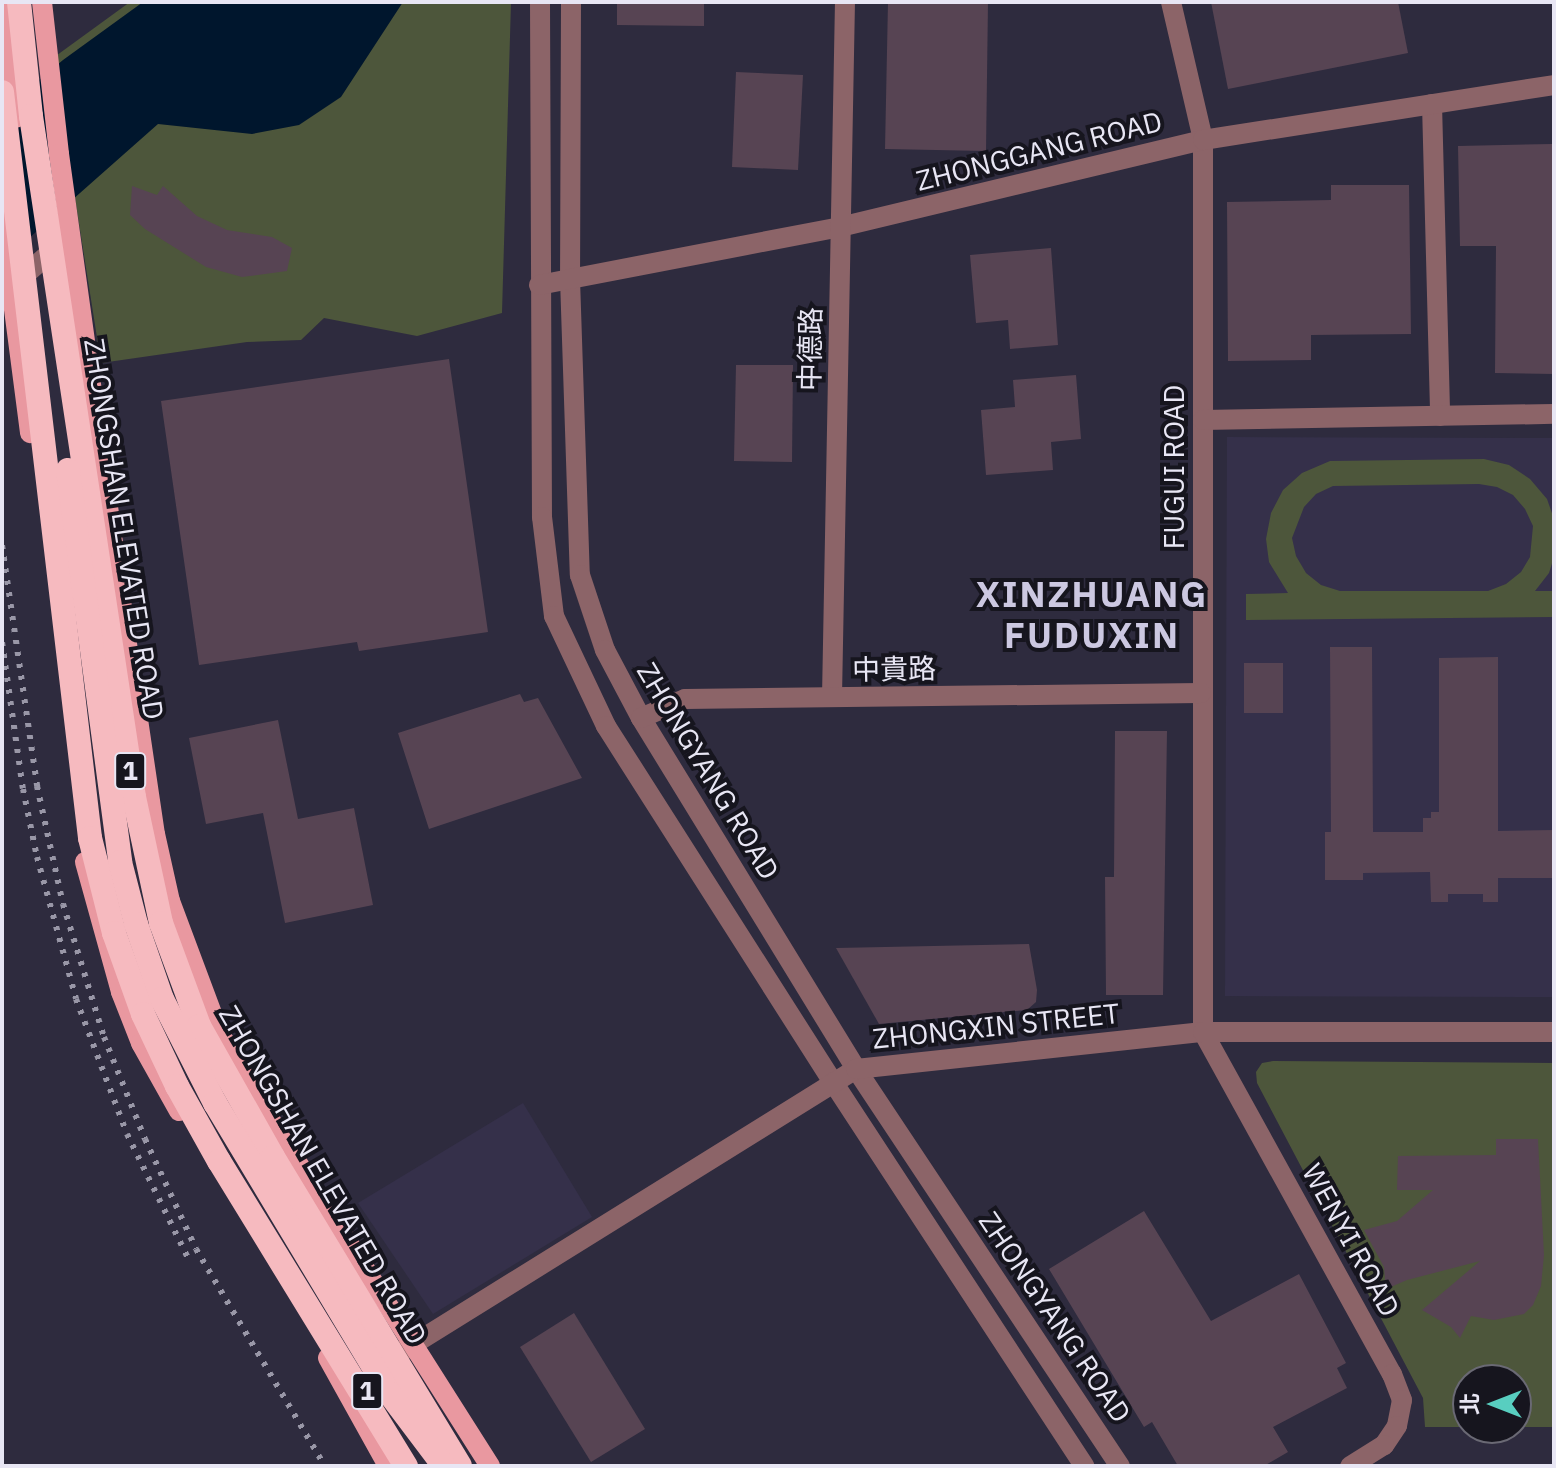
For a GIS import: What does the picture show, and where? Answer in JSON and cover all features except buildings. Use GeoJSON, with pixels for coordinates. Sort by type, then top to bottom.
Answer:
{"type":"FeatureCollection","features":[{"type":"Feature","properties":{"kind":"highway","name":"ZHONGSHAN ELEVATED ROAD"},"geometry":{"type":"LineString","coordinates":[[19,2],[31,116],[134,797],[161,923],[199,1026],[273,1157],[460,1466]]}},
{"type":"Feature","properties":{"kind":"highway","name":"1"},"geometry":{"type":"LineString","coordinates":[[9,86],[90,838],[114,933],[143,1014],[184,1099],[406,1466]]}},
{"type":"Feature","properties":{"kind":"highway"},"geometry":{"type":"LineString","coordinates":[[41,261],[120,862],[136,924],[162,999],[215,1103],[381,1379],[444,1466]]}},
{"type":"Feature","properties":{"kind":"main road","name":"1"},"geometry":{"type":"LineString","coordinates":[[7,2],[23,198],[10,282]]}},
{"type":"Feature","properties":{"kind":"main road","name":"1"},"geometry":{"type":"LineString","coordinates":[[42,2],[68,230],[155,834],[170,901],[219,1032],[292,1154],[490,1466]]}},
{"type":"Feature","properties":{"kind":"main road","name":"1"},"geometry":{"type":"LineString","coordinates":[[9,31],[9,86],[41,261]]}},
{"type":"Feature","properties":{"kind":"main road","name":"1"},"geometry":{"type":"LineString","coordinates":[[9,86],[50,194],[68,230]]}},
{"type":"Feature","properties":{"kind":"main road","name":"1"},"geometry":{"type":"LineString","coordinates":[[2,217],[79,831],[91,892],[121,992],[141,1043],[308,1322],[350,1382],[420,1466]]}},
{"type":"Feature","properties":{"kind":"main road"},"geometry":{"type":"LineString","coordinates":[[234,1198],[255,1197],[277,1188],[291,1173],[292,1154]]}},
{"type":"Feature","properties":{"kind":"main road","name":"1"},"geometry":{"type":"LineString","coordinates":[[350,1382],[388,1466]]}},
{"type":"Feature","properties":{"kind":"street","name":"ZHONGYANG ROAD"},"geometry":{"type":"LineString","coordinates":[[540,2],[542,517],[554,616],[606,726],[833,1082],[1084,1466]]}},
{"type":"Feature","properties":{"kind":"street","name":"ZHONGYANG ROAD"},"geometry":{"type":"LineString","coordinates":[[571,2],[570,279],[580,575],[605,650],[641,718],[856,1069],[1120,1466]]}},
{"type":"Feature","properties":{"kind":"street","name":"中德路"},"geometry":{"type":"LineString","coordinates":[[832,697],[845,2]]}},
{"type":"Feature","properties":{"kind":"street","name":"FUGUI ROAD"},"geometry":{"type":"LineString","coordinates":[[1171,2],[1203,140],[1203,1032]]}},
{"type":"Feature","properties":{"kind":"street","name":"ZHONGGANG ROAD"},"geometry":{"type":"LineString","coordinates":[[539,285],[840,227],[1203,140],[1554,85]]}},
{"type":"Feature","properties":{"kind":"street"},"geometry":{"type":"LineString","coordinates":[[1432,104],[1440,416]]}},
{"type":"Feature","properties":{"kind":"street"},"geometry":{"type":"LineString","coordinates":[[10,282],[41,261],[68,230]]}},
{"type":"Feature","properties":{"kind":"street"},"geometry":{"type":"LineString","coordinates":[[1203,420],[1554,414]]}},
{"type":"Feature","properties":{"kind":"street","name":"中貴路"},"geometry":{"type":"LineString","coordinates":[[641,718],[685,699],[1201,693]]}},
{"type":"Feature","properties":{"kind":"street","name":"ZHONGXIN STREET"},"geometry":{"type":"LineString","coordinates":[[350,1382],[414,1346],[856,1069],[1203,1032],[1554,1032]]}},
{"type":"Feature","properties":{"kind":"street","name":"WENYI ROAD"},"geometry":{"type":"LineString","coordinates":[[1203,1032],[1392,1374],[1402,1400],[1397,1426],[1384,1445],[1350,1466]]}},
{"type":"Feature","properties":{"kind":"shaded area"},"geometry":{"type":"Polygon","coordinates":[[[1227,437],[1554,438],[1554,997],[1225,996],[1227,437]]]}},
{"type":"Feature","properties":{"kind":"shaded area"},"geometry":{"type":"Polygon","coordinates":[[[523,1103],[592,1217],[433,1314],[358,1203],[523,1103]]]}},
{"type":"Feature","properties":{"kind":"green space"},"geometry":{"type":"Polygon","coordinates":[[[130,2],[511,2],[502,313],[417,336],[324,318],[301,340],[247,342],[101,363],[53,58],[130,2]]]}},
{"type":"Feature","properties":{"kind":"green space"},"geometry":{"type":"Polygon","coordinates":[[[1484,459],[1509,465],[1530,479],[1547,499],[1554,519],[1554,557],[1549,573],[1535,591],[1554,591],[1554,617],[1246,620],[1246,594],[1288,593],[1269,562],[1266,539],[1271,513],[1283,490],[1302,473],[1330,461],[1484,459]],[[1479,484],[1333,486],[1316,494],[1304,507],[1292,538],[1296,556],[1306,573],[1321,585],[1340,591],[1488,591],[1506,584],[1521,572],[1530,557],[1533,526],[1525,509],[1513,495],[1497,487],[1479,484]]]}},
{"type":"Feature","properties":{"kind":"green space"},"geometry":{"type":"Polygon","coordinates":[[[1262,1063],[1554,1063],[1554,1427],[1532,1427],[1532,1364],[1452,1364],[1452,1427],[1425,1427],[1423,1398],[1257,1083],[1256,1072],[1262,1063]]]}},
{"type":"Feature","properties":{"kind":"water"},"geometry":{"type":"Polygon","coordinates":[[[143,2],[403,2],[341,97],[299,125],[252,134],[158,124],[2,262],[2,111],[63,60],[143,2]]]}},
{"type":"Feature","properties":{"kind":"railway"},"geometry":{"type":"LineString","coordinates":[[2,545],[37,786],[63,904],[104,1037],[145,1139],[196,1249],[325,1466]]}},
{"type":"Feature","properties":{"kind":"railway"},"geometry":{"type":"LineString","coordinates":[[2,642],[23,789],[37,857],[76,999],[127,1134],[190,1262]]}},
{"type":"Feature","properties":{"kind":"district","name":"XINZHUANG FUDUXIN"},"geometry":{"type":"Point","coordinates":[1092,614]}}]}
